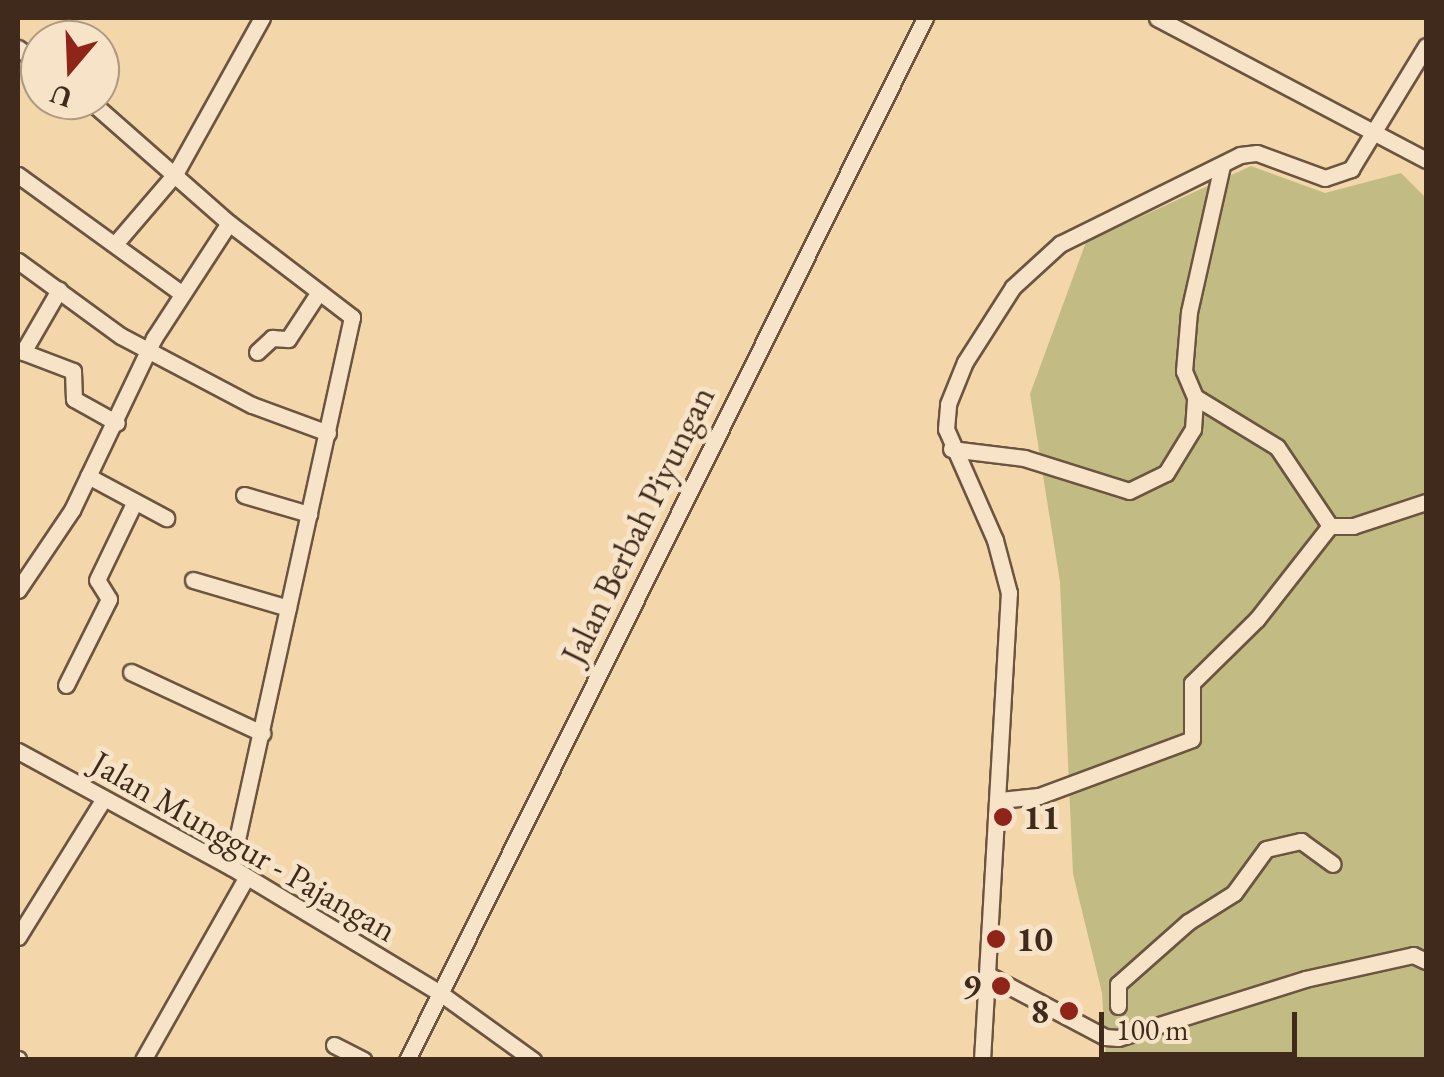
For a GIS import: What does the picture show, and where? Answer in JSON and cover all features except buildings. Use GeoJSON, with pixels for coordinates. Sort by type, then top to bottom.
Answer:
{"type":"FeatureCollection","features":[{"type":"Feature","properties":{"kind":"street"},"geometry":{"type":"LineString","coordinates":[[115,244],[176,174],[262,18]]}},
{"type":"Feature","properties":{"kind":"street","name":"Jalan Berbah Piyungan"},"geometry":{"type":"LineString","coordinates":[[407,1060],[925,18]]}},
{"type":"Feature","properties":{"kind":"street"},"geometry":{"type":"LineString","coordinates":[[1156,18],[1426,160]]}},
{"type":"Feature","properties":{"kind":"street"},"geometry":{"type":"LineString","coordinates":[[982,1060],[990,976],[1009,593],[995,540],[950,449],[948,404],[965,362],[1013,287],[1060,244],[1222,165],[1257,153],[1325,178],[1351,168],[1426,46]]}},
{"type":"Feature","properties":{"kind":"street"},"geometry":{"type":"LineString","coordinates":[[113,120],[229,223],[352,317],[231,867]]}},
{"type":"Feature","properties":{"kind":"street"},"geometry":{"type":"LineString","coordinates":[[950,449],[1024,458],[1130,491],[1146,488],[1166,473],[1186,445],[1195,397],[1184,370],[1189,312],[1222,165]]}},
{"type":"Feature","properties":{"kind":"street"},"geometry":{"type":"LineString","coordinates":[[18,174],[182,293]]}},
{"type":"Feature","properties":{"kind":"street"},"geometry":{"type":"LineString","coordinates":[[18,590],[117,423],[148,350],[229,223]]}},
{"type":"Feature","properties":{"kind":"street"},"geometry":{"type":"LineString","coordinates":[[18,262],[148,350],[252,405],[328,433]]}},
{"type":"Feature","properties":{"kind":"street"},"geometry":{"type":"LineString","coordinates":[[59,290],[20,351],[73,371],[74,399],[117,423]]}},
{"type":"Feature","properties":{"kind":"street"},"geometry":{"type":"LineString","coordinates":[[257,352],[272,338],[288,339],[319,292]]}},
{"type":"Feature","properties":{"kind":"street"},"geometry":{"type":"LineString","coordinates":[[1195,397],[1277,446],[1330,526]]}},
{"type":"Feature","properties":{"kind":"street"},"geometry":{"type":"LineString","coordinates":[[88,476],[166,518]]}},
{"type":"Feature","properties":{"kind":"street"},"geometry":{"type":"LineString","coordinates":[[244,495],[309,514]]}},
{"type":"Feature","properties":{"kind":"street"},"geometry":{"type":"LineString","coordinates":[[1330,526],[1353,526],[1426,502]]}},
{"type":"Feature","properties":{"kind":"street"},"geometry":{"type":"LineString","coordinates":[[66,685],[110,597],[97,580],[134,503]]}},
{"type":"Feature","properties":{"kind":"street"},"geometry":{"type":"LineString","coordinates":[[999,805],[1054,791],[1192,739],[1192,683],[1258,619],[1330,526]]}},
{"type":"Feature","properties":{"kind":"street"},"geometry":{"type":"LineString","coordinates":[[193,580],[288,608]]}},
{"type":"Feature","properties":{"kind":"street"},"geometry":{"type":"LineString","coordinates":[[131,672],[262,733]]}},
{"type":"Feature","properties":{"kind":"street","name":"Jalan Munggur - Pajangan"},"geometry":{"type":"LineString","coordinates":[[18,751],[231,867],[440,993],[533,1060]]}},
{"type":"Feature","properties":{"kind":"street"},"geometry":{"type":"LineString","coordinates":[[999,805],[1084,790]]}},
{"type":"Feature","properties":{"kind":"street"},"geometry":{"type":"LineString","coordinates":[[18,937],[103,800]]}},
{"type":"Feature","properties":{"kind":"street"},"geometry":{"type":"LineString","coordinates":[[1118,1006],[1118,984],[1188,922],[1234,892],[1266,849],[1301,841],[1333,864]]}},
{"type":"Feature","properties":{"kind":"street"},"geometry":{"type":"LineString","coordinates":[[143,1060],[246,878]]}},
{"type":"Feature","properties":{"kind":"street"},"geometry":{"type":"LineString","coordinates":[[990,976],[1106,1038],[1118,1038],[1305,979],[1413,956],[1426,961]]}},
{"type":"Feature","properties":{"kind":"street"},"geometry":{"type":"LineString","coordinates":[[334,1045],[363,1060]]}},
{"type":"Feature","properties":{"kind":"shaded area"},"geometry":{"type":"Polygon","coordinates":[[[1251,166],[1325,193],[1401,173],[1426,198],[1426,1059],[1106,1059],[1102,993],[1073,874],[1060,582],[1030,394],[1086,242],[1251,166]]]}},
{"type":"Feature","properties":{"kind":"place","name":"11"},"geometry":{"type":"Point","coordinates":[1003,817]}},
{"type":"Feature","properties":{"kind":"place","name":"10"},"geometry":{"type":"Point","coordinates":[996,939]}},
{"type":"Feature","properties":{"kind":"place","name":"9"},"geometry":{"type":"Point","coordinates":[1001,986]}},
{"type":"Feature","properties":{"kind":"place","name":"8"},"geometry":{"type":"Point","coordinates":[1069,1011]}}]}
